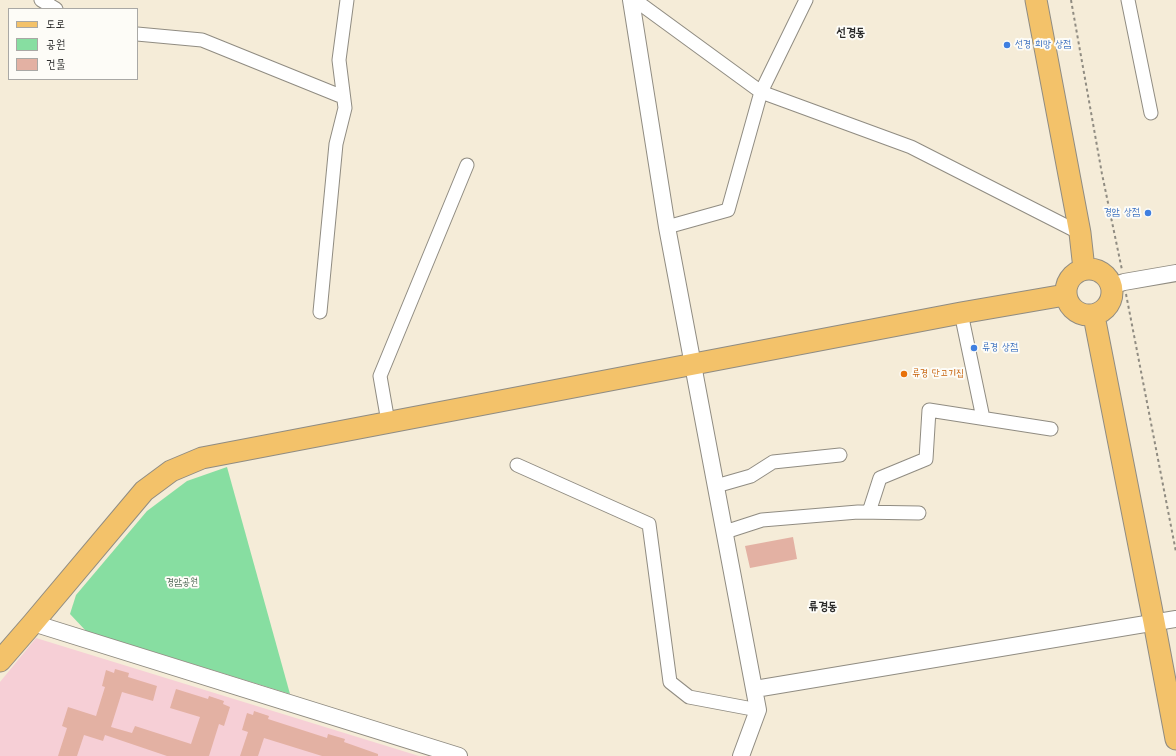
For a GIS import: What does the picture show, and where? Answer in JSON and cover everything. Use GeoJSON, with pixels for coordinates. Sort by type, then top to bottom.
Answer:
{"type":"FeatureCollection","features":[{"type":"Feature","properties":{"kind":"main road"},"geometry":{"type":"LineString","coordinates":[[1036,0],[1080,233],[1084,269]]}},
{"type":"Feature","properties":{"kind":"main road"},"geometry":{"type":"LineString","coordinates":[[1084,269],[1098,271],[1109,280],[1112,286],[1112,295],[1107,308],[1094,316],[1079,314],[1068,304],[1065,295],[1065,290],[1071,277],[1084,269]]}},
{"type":"Feature","properties":{"kind":"main road"},"geometry":{"type":"LineString","coordinates":[[0,660],[144,491],[172,471],[202,458],[961,313],[1065,295]]}},
{"type":"Feature","properties":{"kind":"main road"},"geometry":{"type":"LineString","coordinates":[[1094,316],[1176,739]]}},
{"type":"Feature","properties":{"kind":"street"},"geometry":{"type":"LineString","coordinates":[[41,0],[54,8]]}},
{"type":"Feature","properties":{"kind":"street"},"geometry":{"type":"LineString","coordinates":[[320,312],[336,144],[345,108],[340,60],[347,0]]}},
{"type":"Feature","properties":{"kind":"street"},"geometry":{"type":"LineString","coordinates":[[631,0],[667,227],[755,689],[758,710],[741,756]]}},
{"type":"Feature","properties":{"kind":"street"},"geometry":{"type":"LineString","coordinates":[[634,0],[761,92],[911,147],[1080,233]]}},
{"type":"Feature","properties":{"kind":"street"},"geometry":{"type":"LineString","coordinates":[[667,227],[728,210],[761,92],[806,0]]}},
{"type":"Feature","properties":{"kind":"street"},"geometry":{"type":"LineString","coordinates":[[1128,0],[1152,114]]}},
{"type":"Feature","properties":{"kind":"street"},"geometry":{"type":"LineString","coordinates":[[138,34],[202,40],[343,97]]}},
{"type":"Feature","properties":{"kind":"street"},"geometry":{"type":"LineString","coordinates":[[388,422],[380,376],[467,165]]}},
{"type":"Feature","properties":{"kind":"street"},"geometry":{"type":"LineString","coordinates":[[1112,286],[1124,282],[1176,273]]}},
{"type":"Feature","properties":{"kind":"street"},"geometry":{"type":"LineString","coordinates":[[961,313],[983,418]]}},
{"type":"Feature","properties":{"kind":"street"},"geometry":{"type":"LineString","coordinates":[[869,512],[880,478],[926,459],[929,410],[1051,429]]}},
{"type":"Feature","properties":{"kind":"street"},"geometry":{"type":"LineString","coordinates":[[716,486],[752,476],[772,462],[840,455]]}},
{"type":"Feature","properties":{"kind":"street"},"geometry":{"type":"LineString","coordinates":[[517,465],[649,524],[670,682],[689,697],[758,710]]}},
{"type":"Feature","properties":{"kind":"street"},"geometry":{"type":"LineString","coordinates":[[725,532],[762,520],[858,512],[919,513]]}},
{"type":"Feature","properties":{"kind":"street"},"geometry":{"type":"LineString","coordinates":[[755,689],[1176,619]]}},
{"type":"Feature","properties":{"kind":"street"},"geometry":{"type":"LineString","coordinates":[[33,623],[458,756]]}},
{"type":"Feature","properties":{"kind":"shaded area"},"geometry":{"type":"Polygon","coordinates":[[[36,638],[419,756],[0,756],[0,682],[36,638]]]}},
{"type":"Feature","properties":{"kind":"green space","name":"경암공원"},"geometry":{"type":"Polygon","coordinates":[[[227,467],[290,694],[86,631],[70,614],[76,595],[147,511],[187,481],[227,467]]]}},
{"type":"Feature","properties":{"kind":"building"},"geometry":{"type":"Polygon","coordinates":[[[793,537],[797,559],[750,568],[745,546],[793,537]]]}},
{"type":"Feature","properties":{"kind":"building"},"geometry":{"type":"Polygon","coordinates":[[[115,669],[129,673],[128,677],[157,686],[153,701],[122,692],[111,727],[132,733],[135,726],[191,744],[200,717],[170,708],[176,689],[208,699],[209,696],[224,701],[223,704],[230,707],[224,726],[219,724],[209,756],[167,756],[105,735],[103,741],[84,735],[77,756],[58,756],[67,728],[62,726],[68,707],[96,716],[105,687],[102,686],[106,670],[114,673],[115,669]]]}},
{"type":"Feature","properties":{"kind":"building"},"geometry":{"type":"Polygon","coordinates":[[[254,711],[269,716],[268,719],[327,738],[328,734],[345,739],[344,742],[378,754],[378,756],[322,756],[264,738],[258,756],[240,756],[248,732],[242,730],[247,713],[253,715],[254,711]]]}},
{"type":"Feature","properties":{"kind":"place","name":"선경 희망 상점"},"geometry":{"type":"Point","coordinates":[1007,45]}},
{"type":"Feature","properties":{"kind":"place","name":"경암 상점"},"geometry":{"type":"Point","coordinates":[1148,213]}},
{"type":"Feature","properties":{"kind":"place","name":"류경 상점"},"geometry":{"type":"Point","coordinates":[974,348]}},
{"type":"Feature","properties":{"kind":"place","name":"류경 단고기집"},"geometry":{"type":"Point","coordinates":[904,374]}},
{"type":"Feature","properties":{"kind":"district","name":"선경동"},"geometry":{"type":"Point","coordinates":[851,34]}},
{"type":"Feature","properties":{"kind":"district","name":"류경동"},"geometry":{"type":"Point","coordinates":[823,608]}}]}
